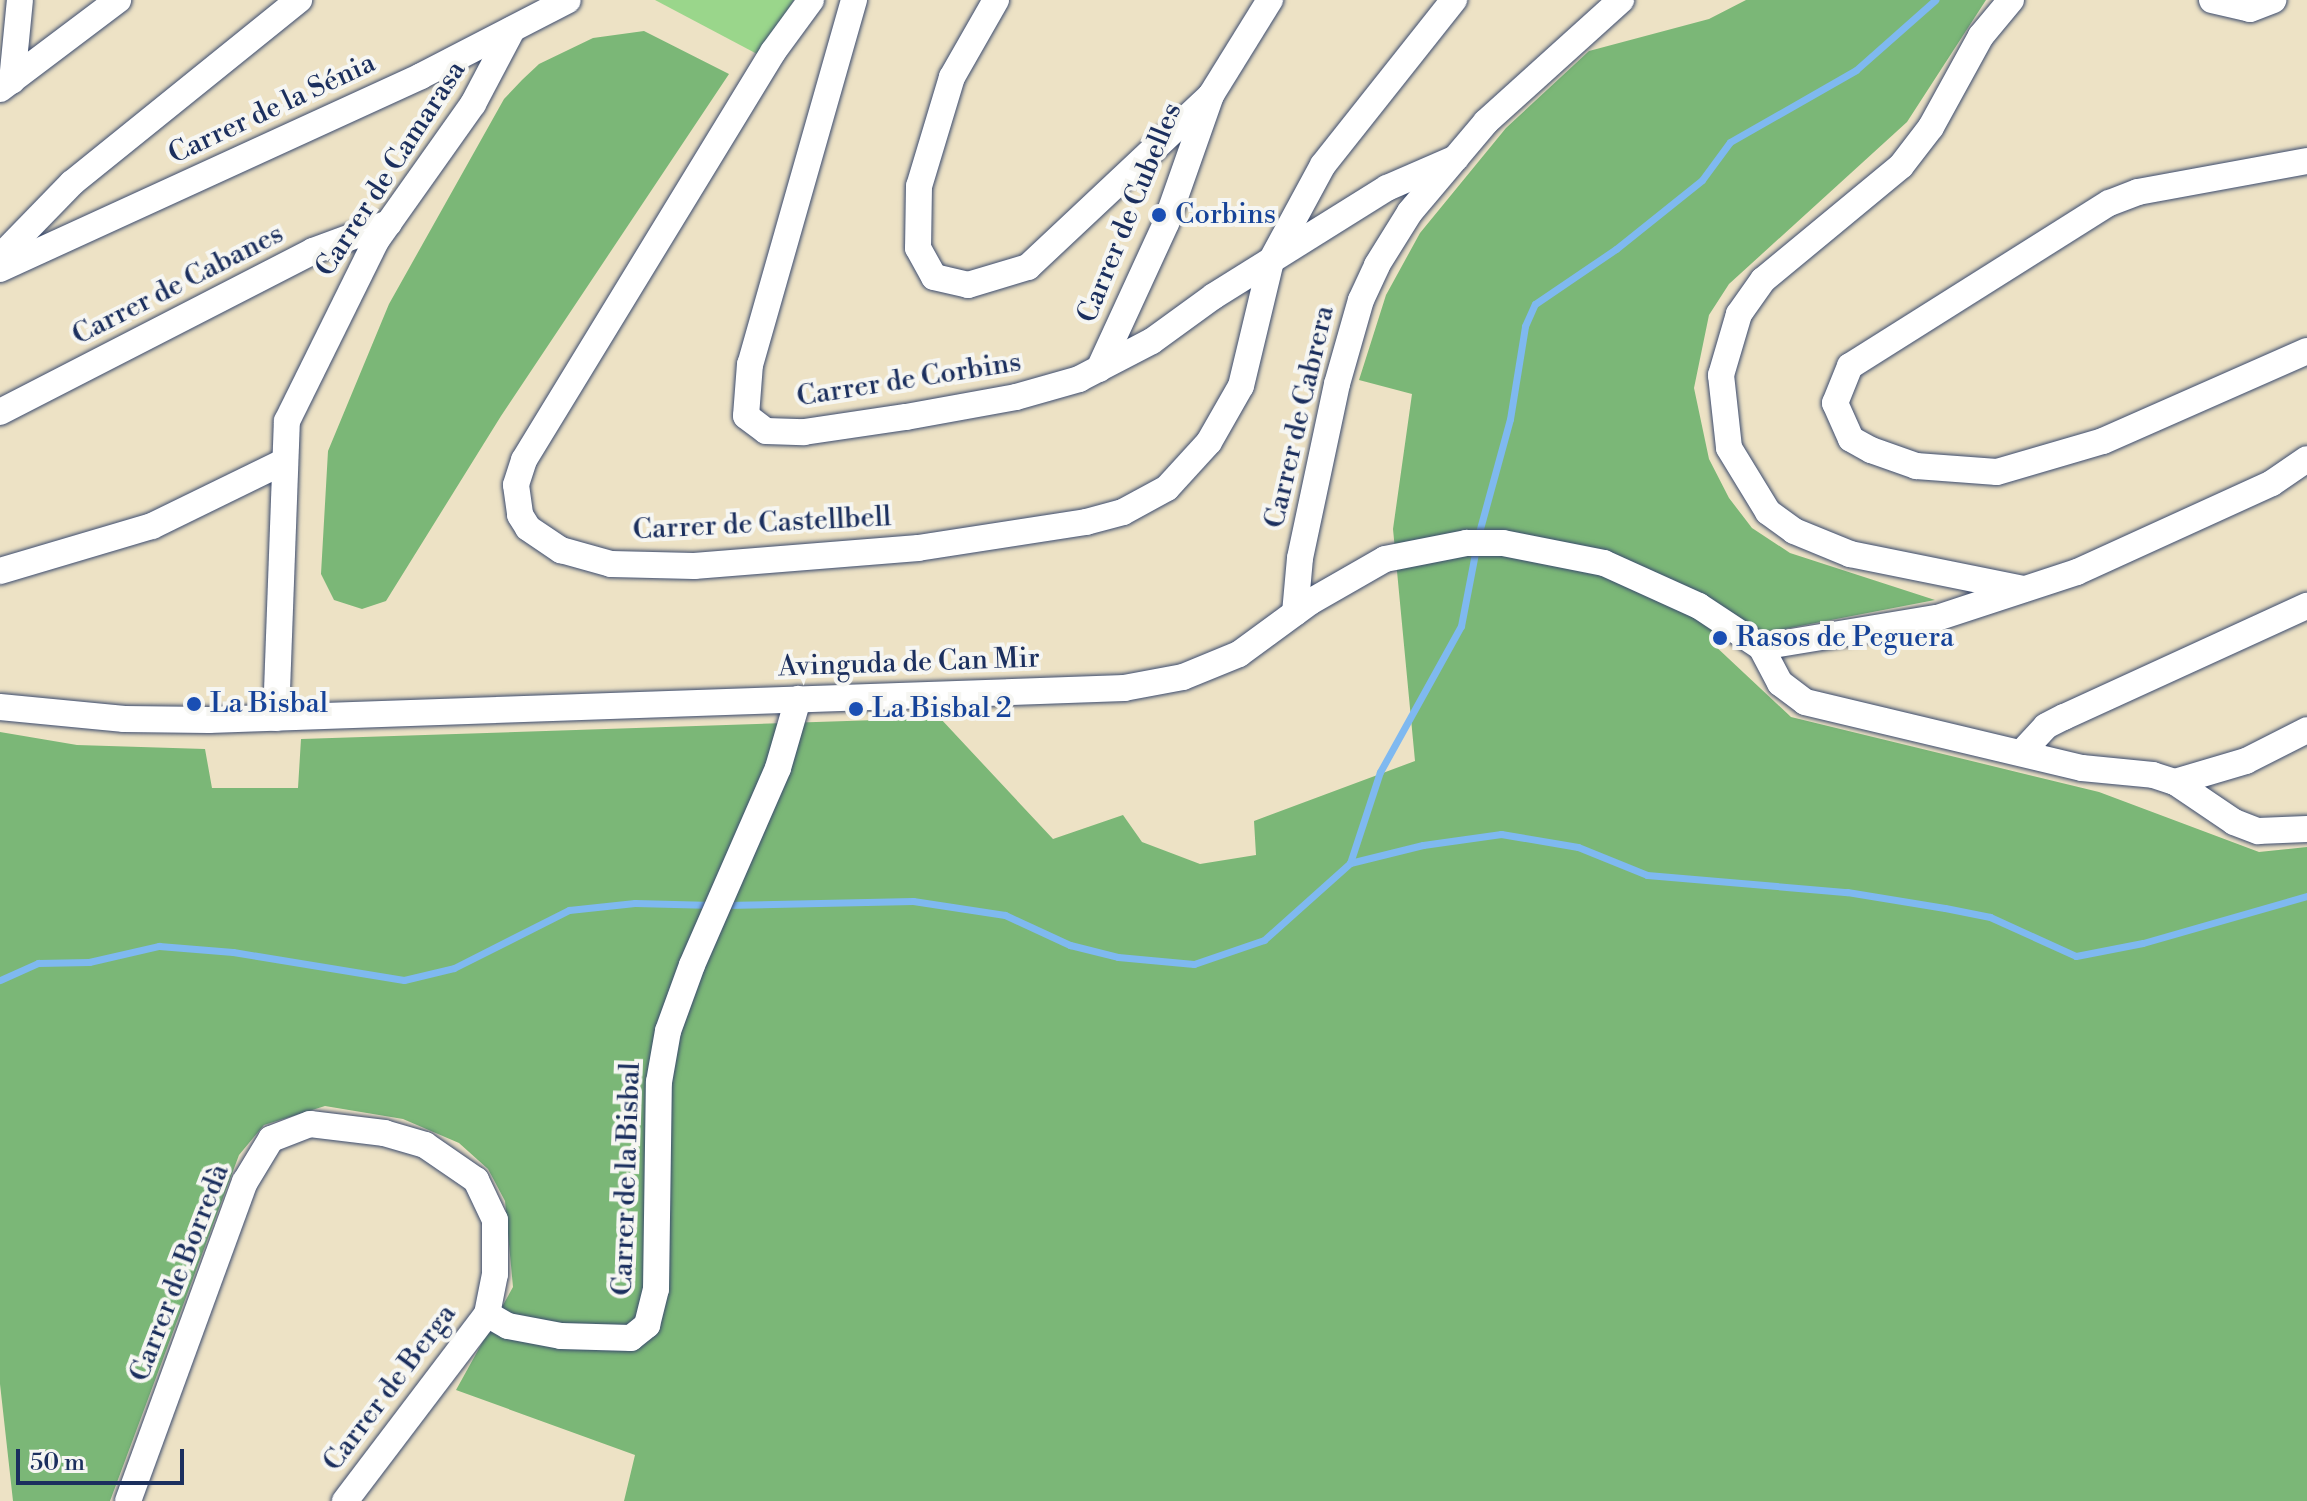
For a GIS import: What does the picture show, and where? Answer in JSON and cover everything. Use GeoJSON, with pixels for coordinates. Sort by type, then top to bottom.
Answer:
{"type":"FeatureCollection","features":[{"type":"Feature","properties":{"kind":"street"},"geometry":{"type":"LineString","coordinates":[[6,85],[20,0]]}},
{"type":"Feature","properties":{"kind":"street"},"geometry":{"type":"LineString","coordinates":[[6,85],[118,0]]}},
{"type":"Feature","properties":{"kind":"street"},"geometry":{"type":"LineString","coordinates":[[0,257],[72,183],[299,0]]}},
{"type":"Feature","properties":{"kind":"street","name":"Carrer de la Sénia"},"geometry":{"type":"LineString","coordinates":[[0,269],[512,30],[568,0]]}},
{"type":"Feature","properties":{"kind":"street","name":"Carrer de Castellbell"},"geometry":{"type":"LineString","coordinates":[[811,0],[773,52],[531,444],[516,485],[517,503],[528,528],[541,539],[585,559],[611,564],[694,566],[918,548],[1123,512],[1167,488],[1224,419],[1241,386],[1271,261]]}},
{"type":"Feature","properties":{"kind":"street","name":"Carrer de Corbins"},"geometry":{"type":"LineString","coordinates":[[854,0],[750,364],[746,416],[766,431],[818,431],[1016,397],[1099,369],[1152,341],[1387,188],[1456,158]]}},
{"type":"Feature","properties":{"kind":"street"},"geometry":{"type":"LineString","coordinates":[[996,0],[952,77],[919,186],[918,248],[934,277],[948,283],[988,282],[1028,267],[1211,95]]}},
{"type":"Feature","properties":{"kind":"street","name":"Carrer de Cubelles"},"geometry":{"type":"LineString","coordinates":[[1099,369],[1166,223],[1211,95],[1270,0]]}},
{"type":"Feature","properties":{"kind":"street"},"geometry":{"type":"LineString","coordinates":[[1271,261],[1323,165],[1454,0]]}},
{"type":"Feature","properties":{"kind":"street","name":"Carrer de Cabrera"},"geometry":{"type":"LineString","coordinates":[[1295,613],[1310,503],[1361,300],[1410,212],[1456,158],[1529,79],[1621,0]]}},
{"type":"Feature","properties":{"kind":"street"},"geometry":{"type":"LineString","coordinates":[[2011,0],[1981,36],[1931,127],[1901,166],[1763,280],[1729,338],[1721,388],[1729,448],[1768,512],[1794,531],[1850,554],[1912,570],[2024,589]]}},
{"type":"Feature","properties":{"kind":"street"},"geometry":{"type":"LineString","coordinates":[[2212,0],[2242,9],[2273,0]]}},
{"type":"Feature","properties":{"kind":"street","name":"Carrer de Camarasa"},"geometry":{"type":"LineString","coordinates":[[276,718],[281,463],[293,407],[343,302],[389,223],[473,104],[512,30]]}},
{"type":"Feature","properties":{"kind":"street"},"geometry":{"type":"LineString","coordinates":[[2307,161],[2138,192],[2109,203],[1850,366],[1835,403],[1851,439],[1871,450],[1916,466],[1997,472],[2103,441],[2307,351]]}},
{"type":"Feature","properties":{"kind":"street","name":"Carrer de Cabanes"},"geometry":{"type":"LineString","coordinates":[[0,412],[313,251],[389,223]]}},
{"type":"Feature","properties":{"kind":"street"},"geometry":{"type":"LineString","coordinates":[[2307,459],[2272,483],[2148,541],[2024,589],[1937,618],[1761,647],[1780,683],[1805,702],[2082,768],[2175,782],[2246,761],[2307,730]]}},
{"type":"Feature","properties":{"kind":"street"},"geometry":{"type":"LineString","coordinates":[[0,571],[152,526],[281,463]]}},
{"type":"Feature","properties":{"kind":"street","name":"Avinguda de Can Mir"},"geometry":{"type":"LineString","coordinates":[[0,707],[124,719],[276,718],[1156,684],[1239,654],[1354,574],[1398,556],[1466,543],[1532,545],[1604,563],[1648,581],[1735,626],[1761,647]]}},
{"type":"Feature","properties":{"kind":"street"},"geometry":{"type":"LineString","coordinates":[[2022,752],[2046,726],[2307,606]]}},
{"type":"Feature","properties":{"kind":"street","name":"Carrer de la Bisbal"},"geometry":{"type":"LineString","coordinates":[[487,1314],[508,1326],[561,1336],[631,1338],[647,1325],[656,1289],[659,1082],[668,1031],[692,965],[778,768],[798,699]]}},
{"type":"Feature","properties":{"kind":"street"},"geometry":{"type":"LineString","coordinates":[[2175,782],[2234,822],[2279,834],[2307,829]]}},
{"type":"Feature","properties":{"kind":"street","name":"Carrer de Borredà"},"geometry":{"type":"LineString","coordinates":[[128,1501],[245,1182],[271,1139],[287,1129],[325,1125],[384,1133],[425,1145],[459,1164],[488,1199],[495,1220],[495,1274],[487,1314]]}},
{"type":"Feature","properties":{"kind":"street","name":"Carrer de Berga"},"geometry":{"type":"LineString","coordinates":[[345,1501],[487,1314]]}},
{"type":"Feature","properties":{"kind":"green space"},"geometry":{"type":"Polygon","coordinates":[[[655,0],[794,0],[759,55],[655,0]]]}},
{"type":"Feature","properties":{"kind":"green space"},"geometry":{"type":"Polygon","coordinates":[[[1746,0],[1986,0],[1907,122],[1729,284],[1709,315],[1694,388],[1709,459],[1729,498],[1752,528],[1790,553],[1935,600],[1712,643],[1791,717],[2099,792],[2259,852],[2307,847],[2307,1501],[624,1501],[635,1455],[456,1390],[513,1287],[505,1201],[488,1169],[459,1143],[403,1119],[325,1106],[264,1125],[239,1155],[110,1501],[13,1501],[0,1384],[0,732],[77,745],[205,749],[212,788],[298,788],[301,739],[940,718],[1053,839],[1123,815],[1142,842],[1200,864],[1256,855],[1254,821],[1415,761],[1393,529],[1412,394],[1359,380],[1386,295],[1420,233],[1506,128],[1589,51],[1709,19],[1746,0]]]}},
{"type":"Feature","properties":{"kind":"green space"},"geometry":{"type":"Polygon","coordinates":[[[644,31],[729,74],[501,416],[386,601],[362,609],[334,600],[321,574],[328,451],[389,304],[504,99],[539,64],[593,38],[644,31]]]}},
{"type":"Feature","properties":{"kind":"waterway"},"geometry":{"type":"LineString","coordinates":[[1478,536],[1510,419],[1525,326],[1535,304],[1616,249],[1702,180],[1730,142],[1856,70],[1935,0]]}},
{"type":"Feature","properties":{"kind":"waterway"},"geometry":{"type":"LineString","coordinates":[[1350,863],[1380,772],[1461,626],[1476,548]]}},
{"type":"Feature","properties":{"kind":"waterway"},"geometry":{"type":"LineString","coordinates":[[726,905],[913,901],[1005,915],[1070,945],[1118,957],[1194,964],[1264,940],[1350,863],[1423,845],[1501,834],[1578,847],[1647,875],[1847,892],[1990,917],[2076,956],[2143,943],[2307,896]]}},
{"type":"Feature","properties":{"kind":"waterway"},"geometry":{"type":"LineString","coordinates":[[0,980],[38,963],[89,962],[159,946],[233,952],[404,980],[454,968],[569,910],[635,903],[713,905]]}},
{"type":"Feature","properties":{"kind":"place","name":"Corbins"},"geometry":{"type":"Point","coordinates":[1159,215]}},
{"type":"Feature","properties":{"kind":"place","name":"Rasos de Peguera"},"geometry":{"type":"Point","coordinates":[1720,638]}},
{"type":"Feature","properties":{"kind":"place","name":"La Bisbal"},"geometry":{"type":"Point","coordinates":[194,704]}},
{"type":"Feature","properties":{"kind":"place","name":"La Bisbal 2"},"geometry":{"type":"Point","coordinates":[856,709]}}]}
